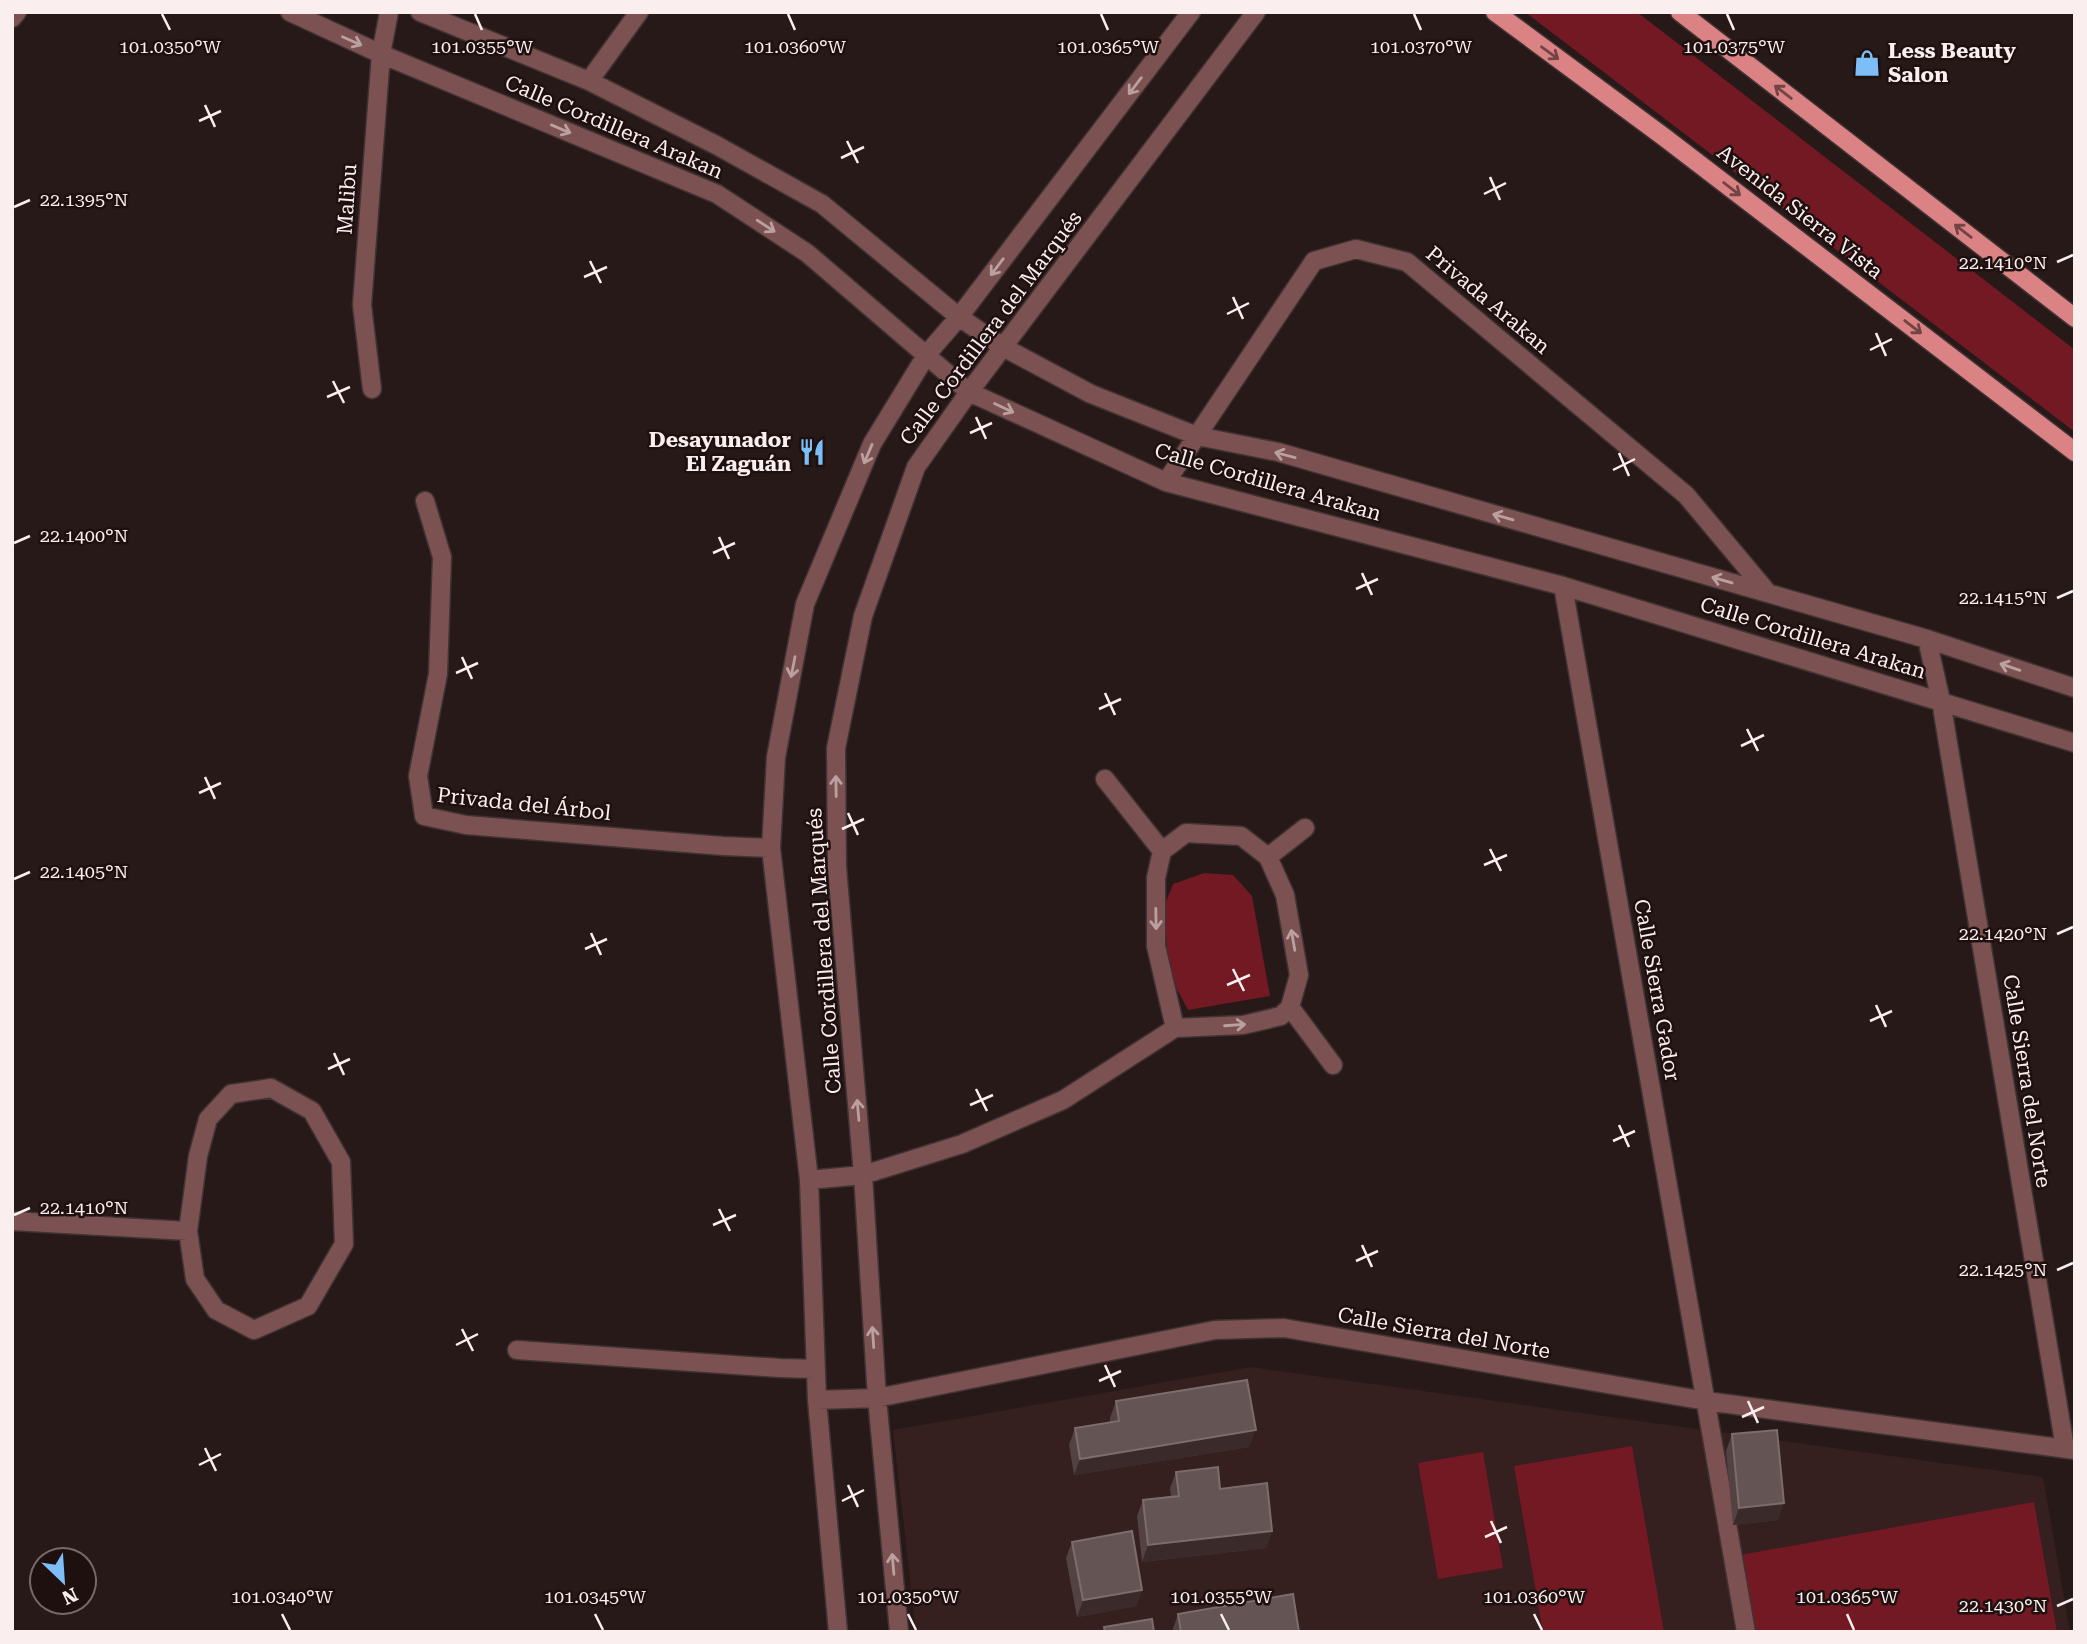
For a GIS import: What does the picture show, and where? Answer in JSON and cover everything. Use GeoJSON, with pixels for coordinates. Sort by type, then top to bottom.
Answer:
{"type":"FeatureCollection","features":[{"type":"Feature","properties":{"kind":"main road","name":"Avenida Sierra Vista"},"geometry":{"type":"LineString","coordinates":[[1495,12],[1664,136],[2075,452]]}},
{"type":"Feature","properties":{"kind":"main road"},"geometry":{"type":"LineString","coordinates":[[1680,12],[2075,318]]}},
{"type":"Feature","properties":{"kind":"street"},"geometry":{"type":"LineString","coordinates":[[12,18],[17,12]]}},
{"type":"Feature","properties":{"kind":"street","name":"Calle Cordillera Arakan"},"geometry":{"type":"LineString","coordinates":[[290,12],[381,54],[717,194],[807,253],[969,392],[1166,482],[1563,586],[2075,743]]}},
{"type":"Feature","properties":{"kind":"street","name":"Malibu"},"geometry":{"type":"LineString","coordinates":[[372,388],[362,305],[381,54],[389,12]]}},
{"type":"Feature","properties":{"kind":"street","name":"Calle Cordillera Arakan"},"geometry":{"type":"LineString","coordinates":[[420,12],[589,80],[716,145],[822,204],[959,317],[1003,347],[1091,394],[1197,436],[1278,453],[1768,593],[1927,639],[2075,688]]}},
{"type":"Feature","properties":{"kind":"street"},"geometry":{"type":"LineString","coordinates":[[589,80],[639,12]]}},
{"type":"Feature","properties":{"kind":"street","name":"Calle Cordillera del Marqués"},"geometry":{"type":"LineString","coordinates":[[838,1632],[817,1400],[809,1180],[771,848],[776,757],[805,604],[872,444],[927,354],[959,317],[1191,12]]}},
{"type":"Feature","properties":{"kind":"street","name":"Calle Cordillera del Marqués"},"geometry":{"type":"LineString","coordinates":[[899,1632],[877,1398],[863,1175],[837,867],[836,748],[863,616],[916,467],[969,392],[1256,12]]}},
{"type":"Feature","properties":{"kind":"street","name":"Privada Arakan"},"geometry":{"type":"LineString","coordinates":[[1166,482],[1314,261],[1356,250],[1407,262],[1686,495],[1768,593]]}},
{"type":"Feature","properties":{"kind":"street","name":"Privada del Árbol"},"geometry":{"type":"LineString","coordinates":[[425,501],[442,557],[438,674],[418,776],[424,816],[466,825],[771,848]]}},
{"type":"Feature","properties":{"kind":"street","name":"Calle Sierra Gador"},"geometry":{"type":"LineString","coordinates":[[1563,586],[1746,1632]]}},
{"type":"Feature","properties":{"kind":"street","name":"Calle Sierra del Norte"},"geometry":{"type":"LineString","coordinates":[[817,1400],[877,1398],[1215,1330],[1284,1328],[1706,1401],[2070,1449],[1941,701],[1927,639]]}},
{"type":"Feature","properties":{"kind":"street"},"geometry":{"type":"LineString","coordinates":[[1105,779],[1162,851]]}},
{"type":"Feature","properties":{"kind":"street"},"geometry":{"type":"LineString","coordinates":[[1268,857],[1305,828]]}},
{"type":"Feature","properties":{"kind":"street"},"geometry":{"type":"LineString","coordinates":[[809,1180],[863,1175],[962,1144],[1063,1100],[1175,1028],[1243,1026],[1281,1016],[1290,1007],[1299,975],[1285,895],[1268,857],[1241,836],[1186,833],[1162,851],[1156,878],[1156,946],[1175,1028]]}},
{"type":"Feature","properties":{"kind":"street"},"geometry":{"type":"LineString","coordinates":[[1290,1007],[1333,1065]]}},
{"type":"Feature","properties":{"kind":"street"},"geometry":{"type":"LineString","coordinates":[[271,1088],[312,1111],[341,1162],[344,1244],[308,1306],[254,1330],[216,1310],[195,1279],[188,1231],[198,1156],[208,1119],[231,1094],[271,1088]]}},
{"type":"Feature","properties":{"kind":"street"},"geometry":{"type":"LineString","coordinates":[[12,1222],[188,1231]]}},
{"type":"Feature","properties":{"kind":"street"},"geometry":{"type":"LineString","coordinates":[[517,1350],[816,1369]]}},
{"type":"Feature","properties":{"kind":"shaded area"},"geometry":{"type":"Polygon","coordinates":[[[1525,12],[1637,12],[2075,350],[2075,432],[1525,12]]]}},
{"type":"Feature","properties":{"kind":"shaded area"},"geometry":{"type":"Polygon","coordinates":[[[1204,873],[1233,875],[1252,896],[1270,996],[1188,1010],[1169,974],[1164,907],[1173,884],[1204,873]]]}},
{"type":"Feature","properties":{"kind":"shaded area"},"geometry":{"type":"Polygon","coordinates":[[[1251,1367],[2043,1477],[2070,1632],[916,1632],[893,1430],[1251,1367]]]}},
{"type":"Feature","properties":{"kind":"shaded area"},"geometry":{"type":"Polygon","coordinates":[[[1632,1446],[1664,1632],[1543,1632],[1514,1466],[1632,1446]]]}},
{"type":"Feature","properties":{"kind":"shaded area"},"geometry":{"type":"Polygon","coordinates":[[[1483,1452],[1503,1568],[1438,1579],[1418,1463],[1483,1452]]]}},
{"type":"Feature","properties":{"kind":"shaded area"},"geometry":{"type":"Polygon","coordinates":[[[2034,1502],[2057,1632],[1753,1632],[1740,1555],[2034,1502]]]}},
{"type":"Feature","properties":{"kind":"building"},"geometry":{"type":"Polygon","coordinates":[[[1247,1380],[1256,1430],[1080,1459],[1075,1428],[1119,1421],[1116,1401],[1247,1380]]]}},
{"type":"Feature","properties":{"kind":"building"},"geometry":{"type":"Polygon","coordinates":[[[1777,1430],[1784,1503],[1739,1508],[1732,1434],[1777,1430]]]}},
{"type":"Feature","properties":{"kind":"building"},"geometry":{"type":"Polygon","coordinates":[[[1218,1467],[1220,1489],[1267,1483],[1272,1531],[1148,1545],[1143,1500],[1179,1496],[1176,1472],[1218,1467]]]}},
{"type":"Feature","properties":{"kind":"building"},"geometry":{"type":"Polygon","coordinates":[[[1132,1531],[1142,1590],[1083,1600],[1072,1542],[1132,1531]]]}},
{"type":"Feature","properties":{"kind":"building"},"geometry":{"type":"Polygon","coordinates":[[[1293,1594],[1299,1632],[1181,1632],[1178,1614],[1293,1594]]]}},
{"type":"Feature","properties":{"kind":"building"},"geometry":{"type":"Polygon","coordinates":[[[1152,1619],[1154,1632],[1105,1632],[1104,1627],[1152,1619]]]}},
{"type":"Feature","properties":{"kind":"place","name":"Less Beauty Salon"},"geometry":{"type":"Point","coordinates":[1867,63]}},
{"type":"Feature","properties":{"kind":"place","name":"Desayunador El Zaguán"},"geometry":{"type":"Point","coordinates":[812,452]}}]}
